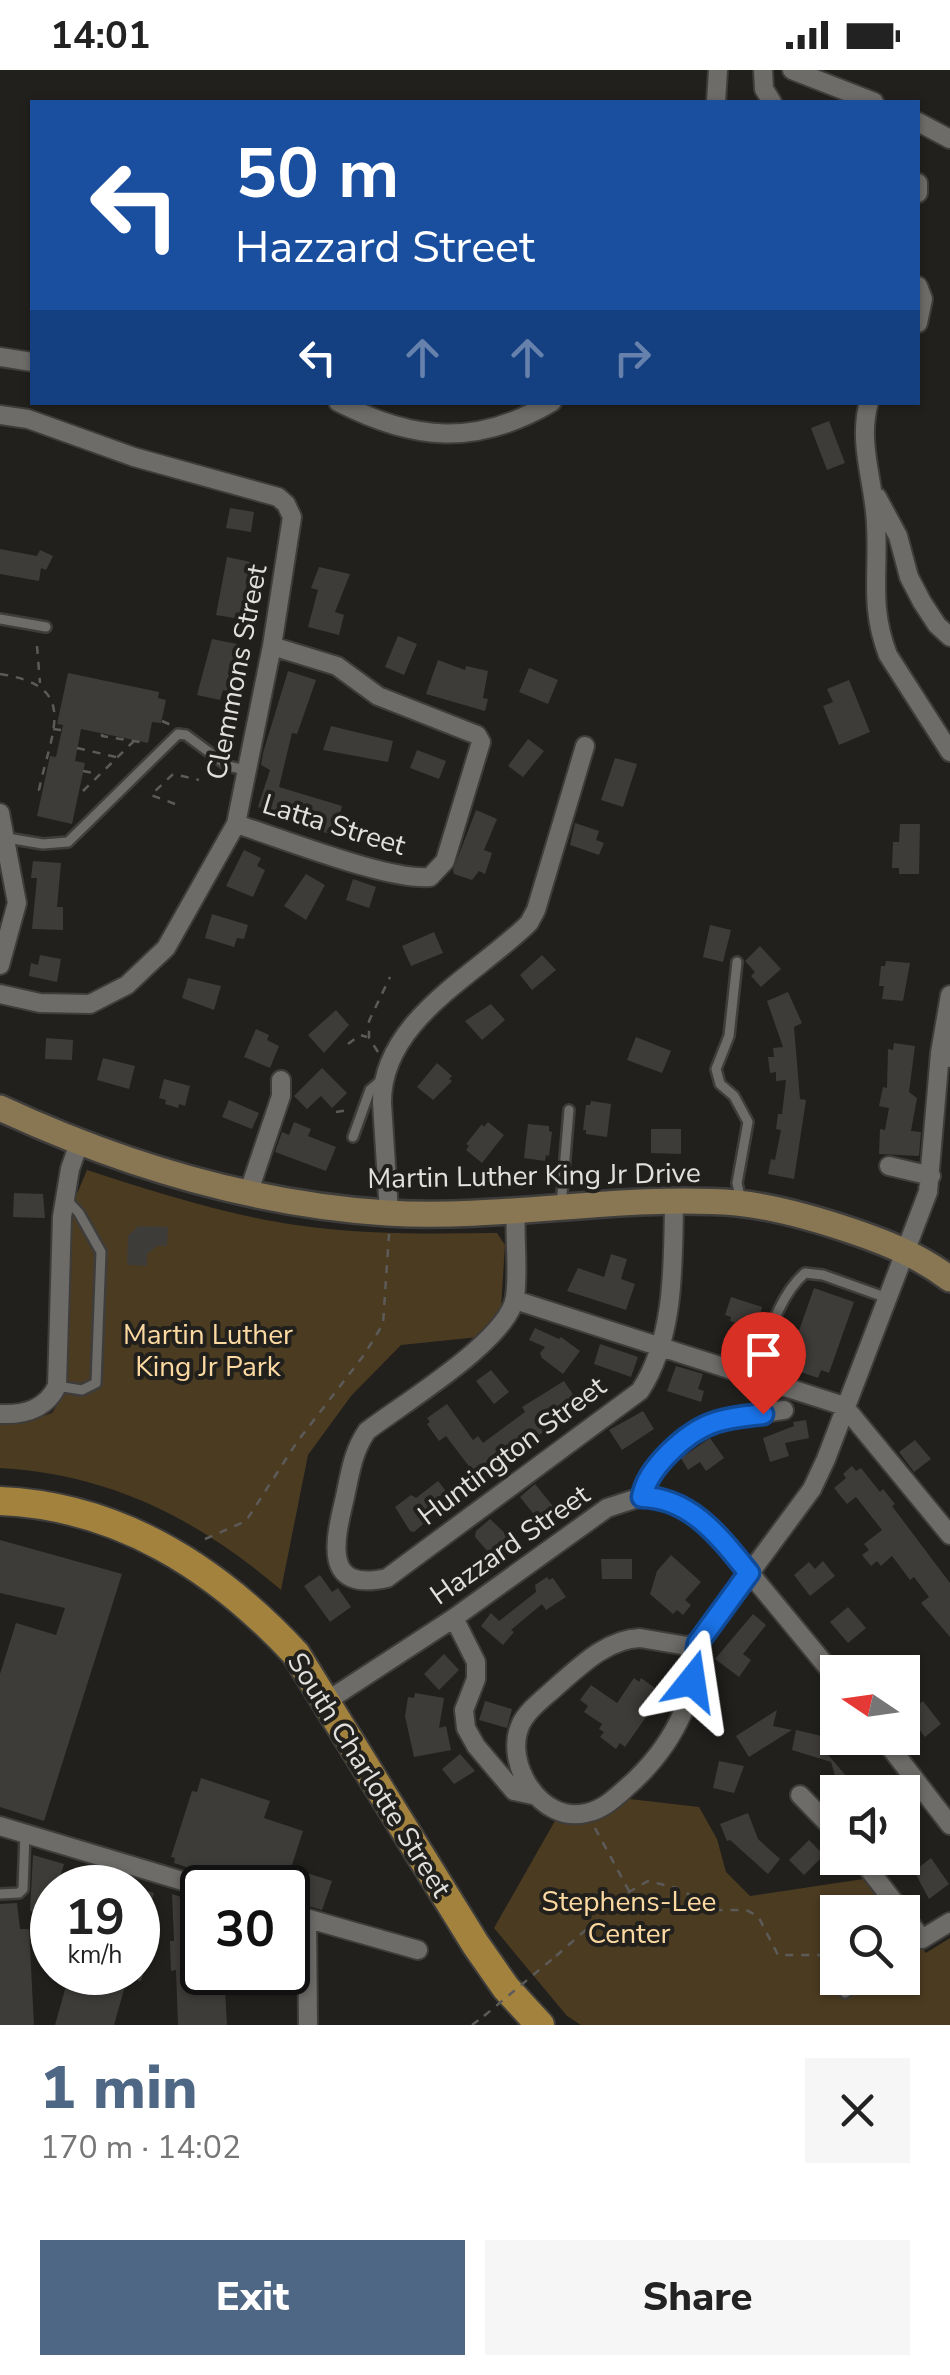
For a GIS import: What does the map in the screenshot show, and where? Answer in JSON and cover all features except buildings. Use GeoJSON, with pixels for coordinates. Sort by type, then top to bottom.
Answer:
{"type":"FeatureCollection","features":[{"type":"Feature","properties":{"kind":"main road","name":"Martin Luther King Jr Drive"},"geometry":{"type":"LineString","coordinates":[[0,1108],[79,1144],[140,1166],[248,1194],[388,1213],[674,1202],[741,1204],[831,1223],[906,1251],[950,1280]]}},
{"type":"Feature","properties":{"kind":"main road","name":"South Charlotte Street"},"geometry":{"type":"LineString","coordinates":[[0,1501],[56,1506],[130,1528],[225,1586],[260,1615],[296,1654],[476,1945],[506,1988],[540,2025]]}},
{"type":"Feature","properties":{"kind":"street"},"geometry":{"type":"LineString","coordinates":[[716,100],[718,70]]}},
{"type":"Feature","properties":{"kind":"street"},"geometry":{"type":"LineString","coordinates":[[763,70],[764,89],[771,100]]}},
{"type":"Feature","properties":{"kind":"street"},"geometry":{"type":"LineString","coordinates":[[792,70],[869,100]]}},
{"type":"Feature","properties":{"kind":"street"},"geometry":{"type":"LineString","coordinates":[[920,123],[950,138]]}},
{"type":"Feature","properties":{"kind":"street"},"geometry":{"type":"LineString","coordinates":[[0,357],[30,362]]}},
{"type":"Feature","properties":{"kind":"street"},"geometry":{"type":"LineString","coordinates":[[343,405],[369,419],[418,433],[469,434],[507,424],[546,405]]}},
{"type":"Feature","properties":{"kind":"street"},"geometry":{"type":"LineString","coordinates":[[868,405],[865,460],[876,524],[874,586],[882,639],[888,655],[950,752]]}},
{"type":"Feature","properties":{"kind":"street","name":"Clemmons Street"},"geometry":{"type":"LineString","coordinates":[[0,415],[28,419],[134,457],[278,497],[292,517],[272,646],[236,824],[166,948],[127,985],[90,1004],[67,1006],[0,994]]}},
{"type":"Feature","properties":{"kind":"street"},"geometry":{"type":"LineString","coordinates":[[869,482],[898,536],[909,577],[937,625],[950,637]]}},
{"type":"Feature","properties":{"kind":"street","name":"Latta Street"},"geometry":{"type":"LineString","coordinates":[[236,824],[416,879],[430,878],[445,861],[481,742],[477,735],[378,696],[337,666],[272,646]]}},
{"type":"Feature","properties":{"kind":"street"},"geometry":{"type":"LineString","coordinates":[[388,1213],[384,1078],[402,1041],[438,998],[529,923],[585,746]]}},
{"type":"Feature","properties":{"kind":"street"},"geometry":{"type":"LineString","coordinates":[[0,813],[17,903],[0,965]]}},
{"type":"Feature","properties":{"kind":"street"},"geometry":{"type":"LineString","coordinates":[[698,1643],[687,1646],[640,1638],[615,1643],[538,1704],[521,1723],[515,1754],[537,1796],[550,1807],[587,1813],[608,1803],[636,1779],[669,1742],[692,1681],[698,1643],[812,1490],[923,1208],[931,1176],[950,996]]}},
{"type":"Feature","properties":{"kind":"street"},"geometry":{"type":"LineString","coordinates":[[248,1194],[281,1096],[281,1080]]}},
{"type":"Feature","properties":{"kind":"street"},"geometry":{"type":"LineString","coordinates":[[0,1414],[42,1406],[56,1386],[64,1197],[79,1144]]}},
{"type":"Feature","properties":{"kind":"street"},"geometry":{"type":"LineString","coordinates":[[889,1166],[931,1176]]}},
{"type":"Feature","properties":{"kind":"street","name":"Huntington Street"},"geometry":{"type":"LineString","coordinates":[[515,1300],[507,1317],[470,1356],[367,1430],[356,1446],[335,1536],[336,1560],[348,1576],[367,1582],[387,1578],[640,1391],[660,1344],[673,1258],[674,1202]]}},
{"type":"Feature","properties":{"kind":"street"},"geometry":{"type":"LineString","coordinates":[[516,1211],[515,1300],[844,1406],[950,1535]]}},
{"type":"Feature","properties":{"kind":"street"},"geometry":{"type":"LineString","coordinates":[[784,1410],[717,1422],[693,1434],[653,1468],[642,1497],[680,1504],[716,1532],[820,1658]]}},
{"type":"Feature","properties":{"kind":"street","name":"Hazzard Street"},"geometry":{"type":"LineString","coordinates":[[328,1701],[454,1618],[607,1508],[642,1497]]}},
{"type":"Feature","properties":{"kind":"street"},"geometry":{"type":"LineString","coordinates":[[454,1618],[476,1662],[476,1678],[464,1710],[466,1728],[514,1792],[537,1796]]}},
{"type":"Feature","properties":{"kind":"street"},"geometry":{"type":"LineString","coordinates":[[896,1755],[950,1825]]}},
{"type":"Feature","properties":{"kind":"street"},"geometry":{"type":"LineString","coordinates":[[800,1795],[820,1816]]}},
{"type":"Feature","properties":{"kind":"street"},"geometry":{"type":"LineString","coordinates":[[0,1826],[180,1880]]}},
{"type":"Feature","properties":{"kind":"street"},"geometry":{"type":"LineString","coordinates":[[873,1875],[888,1895]]}},
{"type":"Feature","properties":{"kind":"street"},"geometry":{"type":"LineString","coordinates":[[310,1921],[418,1950]]}},
{"type":"Feature","properties":{"kind":"street"},"geometry":{"type":"LineString","coordinates":[[920,1936],[922,1939],[950,1922]]}},
{"type":"Feature","properties":{"kind":"street"},"geometry":{"type":"LineString","coordinates":[[308,1995],[308,2025]]}},
{"type":"Feature","properties":{"kind":"lane"},"geometry":{"type":"LineString","coordinates":[[0,619],[46,628]]}},
{"type":"Feature","properties":{"kind":"lane"},"geometry":{"type":"LineString","coordinates":[[7,838],[43,844],[68,842],[178,734],[186,735],[228,766],[246,770]]}},
{"type":"Feature","properties":{"kind":"lane"},"geometry":{"type":"LineString","coordinates":[[737,962],[729,1036],[716,1068],[720,1084],[734,1096],[748,1122],[737,1183],[741,1204]]}},
{"type":"Feature","properties":{"kind":"lane"},"geometry":{"type":"LineString","coordinates":[[353,1136],[370,1090],[384,1078]]}},
{"type":"Feature","properties":{"kind":"lane"},"geometry":{"type":"LineString","coordinates":[[561,1208],[570,1110]]}},
{"type":"Feature","properties":{"kind":"lane"},"geometry":{"type":"LineString","coordinates":[[56,1386],[82,1390],[96,1383],[100,1292],[101,1252],[79,1213],[64,1197]]}},
{"type":"Feature","properties":{"kind":"lane"},"geometry":{"type":"LineString","coordinates":[[754,1376],[780,1308],[794,1283],[805,1273],[823,1275],[888,1298]]}},
{"type":"Feature","properties":{"kind":"lane"},"geometry":{"type":"LineString","coordinates":[[0,1894],[19,1893],[23,1889],[25,1834]]}},
{"type":"Feature","properties":{"kind":"path"},"geometry":{"type":"LineString","coordinates":[[37,646],[40,685],[53,702],[52,729],[39,790],[43,791]]}},
{"type":"Feature","properties":{"kind":"path"},"geometry":{"type":"LineString","coordinates":[[0,674],[40,685]]}},
{"type":"Feature","properties":{"kind":"path"},"geometry":{"type":"LineString","coordinates":[[52,729],[62,730]]}},
{"type":"Feature","properties":{"kind":"path"},"geometry":{"type":"LineString","coordinates":[[102,734],[146,743]]}},
{"type":"Feature","properties":{"kind":"path"},"geometry":{"type":"LineString","coordinates":[[83,791],[134,742]]}},
{"type":"Feature","properties":{"kind":"path"},"geometry":{"type":"LineString","coordinates":[[77,748],[118,757]]}},
{"type":"Feature","properties":{"kind":"path"},"geometry":{"type":"LineString","coordinates":[[83,771],[100,774]]}},
{"type":"Feature","properties":{"kind":"path"},"geometry":{"type":"LineString","coordinates":[[174,804],[152,795],[173,774],[199,780]]}},
{"type":"Feature","properties":{"kind":"path"},"geometry":{"type":"LineString","coordinates":[[348,1044],[360,1035],[369,1038],[369,1021],[390,977]]}},
{"type":"Feature","properties":{"kind":"path"},"geometry":{"type":"LineString","coordinates":[[206,1539],[246,1520],[382,1324],[388,1213]]}},
{"type":"Feature","properties":{"kind":"path"},"geometry":{"type":"LineString","coordinates":[[587,1813],[629,1892]]}},
{"type":"Feature","properties":{"kind":"path"},"geometry":{"type":"LineString","coordinates":[[472,2025],[629,1892],[648,1881],[663,1882],[717,1910],[746,1910],[758,1916],[778,1955],[820,1955]]}},
{"type":"Feature","properties":{"kind":"green space","name":"Martin Luther King Jr Park"},"geometry":{"type":"Polygon","coordinates":[[[87,1170],[266,1220],[352,1231],[497,1233],[505,1245],[501,1308],[479,1337],[401,1345],[351,1396],[308,1455],[281,1590],[218,1542],[151,1505],[79,1480],[0,1468],[0,1424],[30,1421],[52,1413],[67,1389],[69,1228],[87,1170]]]}},
{"type":"Feature","properties":{"kind":"green space","name":"Stephens-Lee Center"},"geometry":{"type":"Polygon","coordinates":[[[621,1798],[699,1807],[717,1839],[726,1872],[750,1896],[870,1878],[882,1895],[820,1895],[820,1995],[920,1995],[920,1945],[926,1953],[950,1938],[950,2025],[581,2025],[567,2016],[494,1928],[556,1819],[621,1798]]]}},
{"type":"Feature","properties":{"kind":"route"},"geometry":{"type":"LineString","coordinates":[[692,1681],[698,1643],[749,1573],[716,1532],[680,1504],[642,1497],[644,1486],[653,1468],[709,1424],[763,1414]]}}]}
